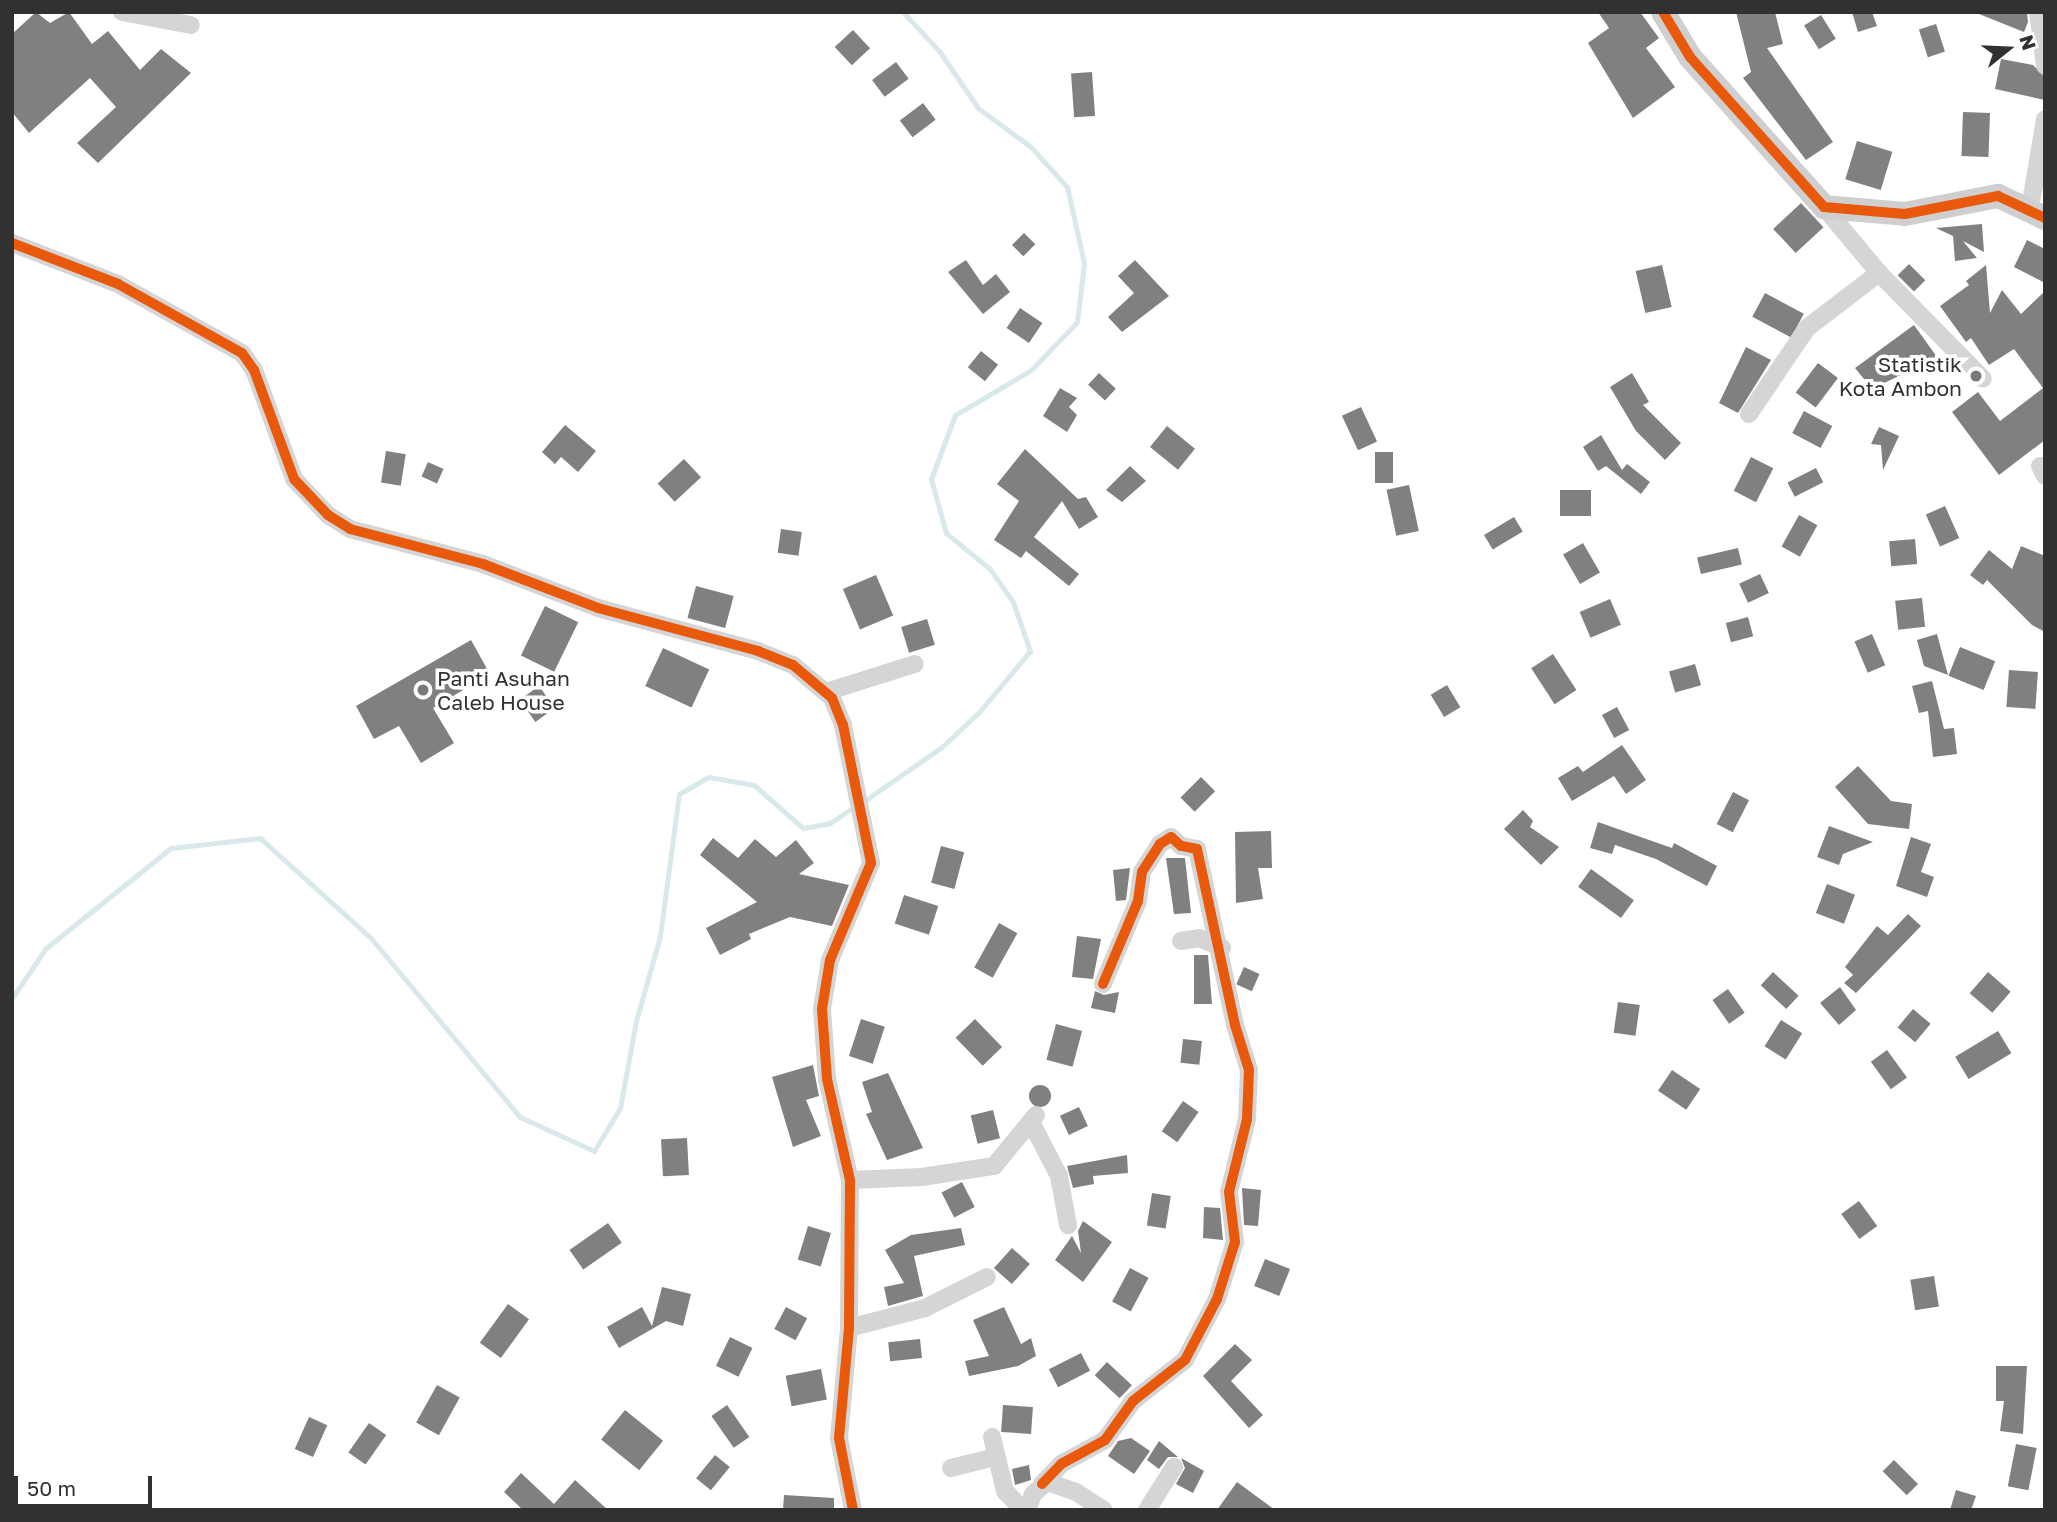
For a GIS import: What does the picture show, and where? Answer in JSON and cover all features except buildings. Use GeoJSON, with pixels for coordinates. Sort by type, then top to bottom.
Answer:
{"type":"FeatureCollection","features":[{"type":"Feature","properties":{"kind":"street"},"geometry":{"type":"LineString","coordinates":[[122,12],[191,25]]}},
{"type":"Feature","properties":{"kind":"street"},"geometry":{"type":"LineString","coordinates":[[1663,12],[1690,57],[1879,273],[1983,379]]}},
{"type":"Feature","properties":{"kind":"street"},"geometry":{"type":"LineString","coordinates":[[2038,12],[2045,66]]}},
{"type":"Feature","properties":{"kind":"street"},"geometry":{"type":"LineString","coordinates":[[1824,207],[1905,214],[1998,196],[2037,213],[2045,118]]}},
{"type":"Feature","properties":{"kind":"street"},"geometry":{"type":"LineString","coordinates":[[12,243],[118,284],[242,353],[254,370],[294,479],[319,507],[350,529],[483,564],[598,608],[758,652],[793,665],[826,692],[843,725],[871,863],[830,960],[822,1009],[827,1079],[850,1180],[849,1328],[839,1438],[853,1510]]}},
{"type":"Feature","properties":{"kind":"street"},"geometry":{"type":"LineString","coordinates":[[1749,414],[1807,328],[1879,273]]}},
{"type":"Feature","properties":{"kind":"street"},"geometry":{"type":"LineString","coordinates":[[826,692],[915,664]]}},
{"type":"Feature","properties":{"kind":"street"},"geometry":{"type":"LineString","coordinates":[[992,1437],[1005,1491],[1025,1510],[1042,1484],[1061,1464],[1105,1440],[1133,1401],[1171,1374],[1185,1360],[1217,1299],[1235,1242],[1229,1192],[1247,1119],[1249,1069],[1235,1025],[1222,948],[1201,855],[1197,849],[1181,846],[1175,838],[1166,838],[1142,873],[1138,901],[1103,984]]}},
{"type":"Feature","properties":{"kind":"street"},"geometry":{"type":"LineString","coordinates":[[1181,941],[1199,938],[1222,948]]}},
{"type":"Feature","properties":{"kind":"street"},"geometry":{"type":"LineString","coordinates":[[850,1180],[922,1177],[994,1166],[1033,1118],[1059,1176],[1068,1225]]}},
{"type":"Feature","properties":{"kind":"street"},"geometry":{"type":"LineString","coordinates":[[849,1328],[925,1308],[987,1277]]}},
{"type":"Feature","properties":{"kind":"street"},"geometry":{"type":"LineString","coordinates":[[951,1468],[995,1457]]}},
{"type":"Feature","properties":{"kind":"street"},"geometry":{"type":"LineString","coordinates":[[1147,1510],[1174,1467]]}},
{"type":"Feature","properties":{"kind":"street"},"geometry":{"type":"LineString","coordinates":[[1042,1484],[1056,1483],[1104,1510]]}},
{"type":"Feature","properties":{"kind":"waterway"},"geometry":{"type":"LineString","coordinates":[[864,801],[942,747],[980,711],[1030,651],[1013,602],[990,569],[946,533],[931,479],[955,415],[1031,370],[1077,322],[1084,263],[1067,187],[1031,147],[978,108],[940,52],[903,12]]}},
{"type":"Feature","properties":{"kind":"waterway"},"geometry":{"type":"LineString","coordinates":[[12,998],[46,948],[171,848],[260,838],[370,937],[520,1117],[594,1151],[620,1108],[636,1021],[660,936],[679,794],[709,777],[754,785],[803,828],[830,823],[855,806]]}},
{"type":"Feature","properties":{"kind":"cycle path"},"geometry":{"type":"LineString","coordinates":[[1663,12],[1690,57],[1824,207],[1905,214],[1998,196],[2045,218]]}},
{"type":"Feature","properties":{"kind":"cycle path"},"geometry":{"type":"LineString","coordinates":[[12,243],[118,284],[242,353],[254,370],[294,479],[328,515],[350,529],[483,564],[598,608],[758,651],[793,665],[832,698],[843,725],[871,863],[830,960],[822,1009],[827,1079],[850,1180],[849,1328],[839,1438],[853,1510]]}},
{"type":"Feature","properties":{"kind":"cycle path"},"geometry":{"type":"LineString","coordinates":[[1042,1484],[1061,1464],[1105,1440],[1133,1401],[1185,1360],[1217,1299],[1235,1242],[1229,1192],[1247,1119],[1249,1070],[1235,1025],[1197,849],[1181,846],[1171,837],[1160,844],[1142,872],[1138,901],[1103,984]]}},
{"type":"Feature","properties":{"kind":"place","name":"Statistik Kota Ambon"},"geometry":{"type":"Point","coordinates":[1976,376]}},
{"type":"Feature","properties":{"kind":"place","name":"Panti Asuhan Caleb House"},"geometry":{"type":"Point","coordinates":[423,690]}}]}
